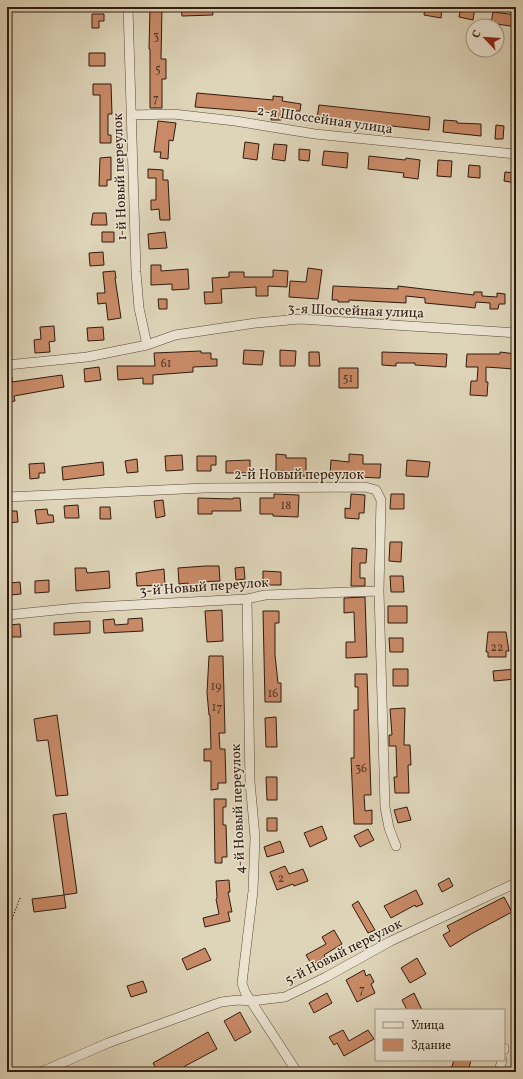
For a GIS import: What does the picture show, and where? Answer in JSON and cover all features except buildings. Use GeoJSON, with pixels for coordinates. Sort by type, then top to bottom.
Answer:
{"type":"FeatureCollection","features":[{"type":"Feature","properties":{"kind":"street","name":"1-й Новый переулок"},"geometry":{"type":"LineString","coordinates":[[128,7],[136,272],[139,308],[147,345]]}},
{"type":"Feature","properties":{"kind":"street","name":"2-я Шоссейная улица"},"geometry":{"type":"LineString","coordinates":[[131,115],[173,114],[235,121],[314,134],[373,141],[516,154]]}},
{"type":"Feature","properties":{"kind":"street","name":"3-я Шоссейная улица"},"geometry":{"type":"LineString","coordinates":[[7,365],[87,357],[147,345],[176,335],[256,323],[300,319],[516,332]]}},
{"type":"Feature","properties":{"kind":"street","name":"2-й Новый переулок"},"geometry":{"type":"LineString","coordinates":[[7,497],[205,488],[371,487],[379,494],[381,500],[379,590],[385,807],[389,828],[396,846]]}},
{"type":"Feature","properties":{"kind":"street","name":"3-й Новый переулок"},"geometry":{"type":"LineString","coordinates":[[7,615],[76,608],[247,599],[265,595],[379,590]]}},
{"type":"Feature","properties":{"kind":"street","name":"4-й Новый переулок"},"geometry":{"type":"LineString","coordinates":[[247,599],[250,782],[256,837],[254,891],[242,983],[244,992],[297,1072]]}},
{"type":"Feature","properties":{"kind":"street","name":"5-й Новый переулок"},"geometry":{"type":"LineString","coordinates":[[41,1072],[108,1043],[221,1002],[238,1000],[251,1002],[285,997],[326,977],[391,941],[516,882]]}},
{"type":"Feature","properties":{"kind":"street"},"geometry":{"type":"LineString","coordinates":[[499,1072],[502,1061]]}},
{"type":"Feature","properties":{"kind":"path"},"geometry":{"type":"LineString","coordinates":[[7,926],[12,919],[20,898]]}}]}
